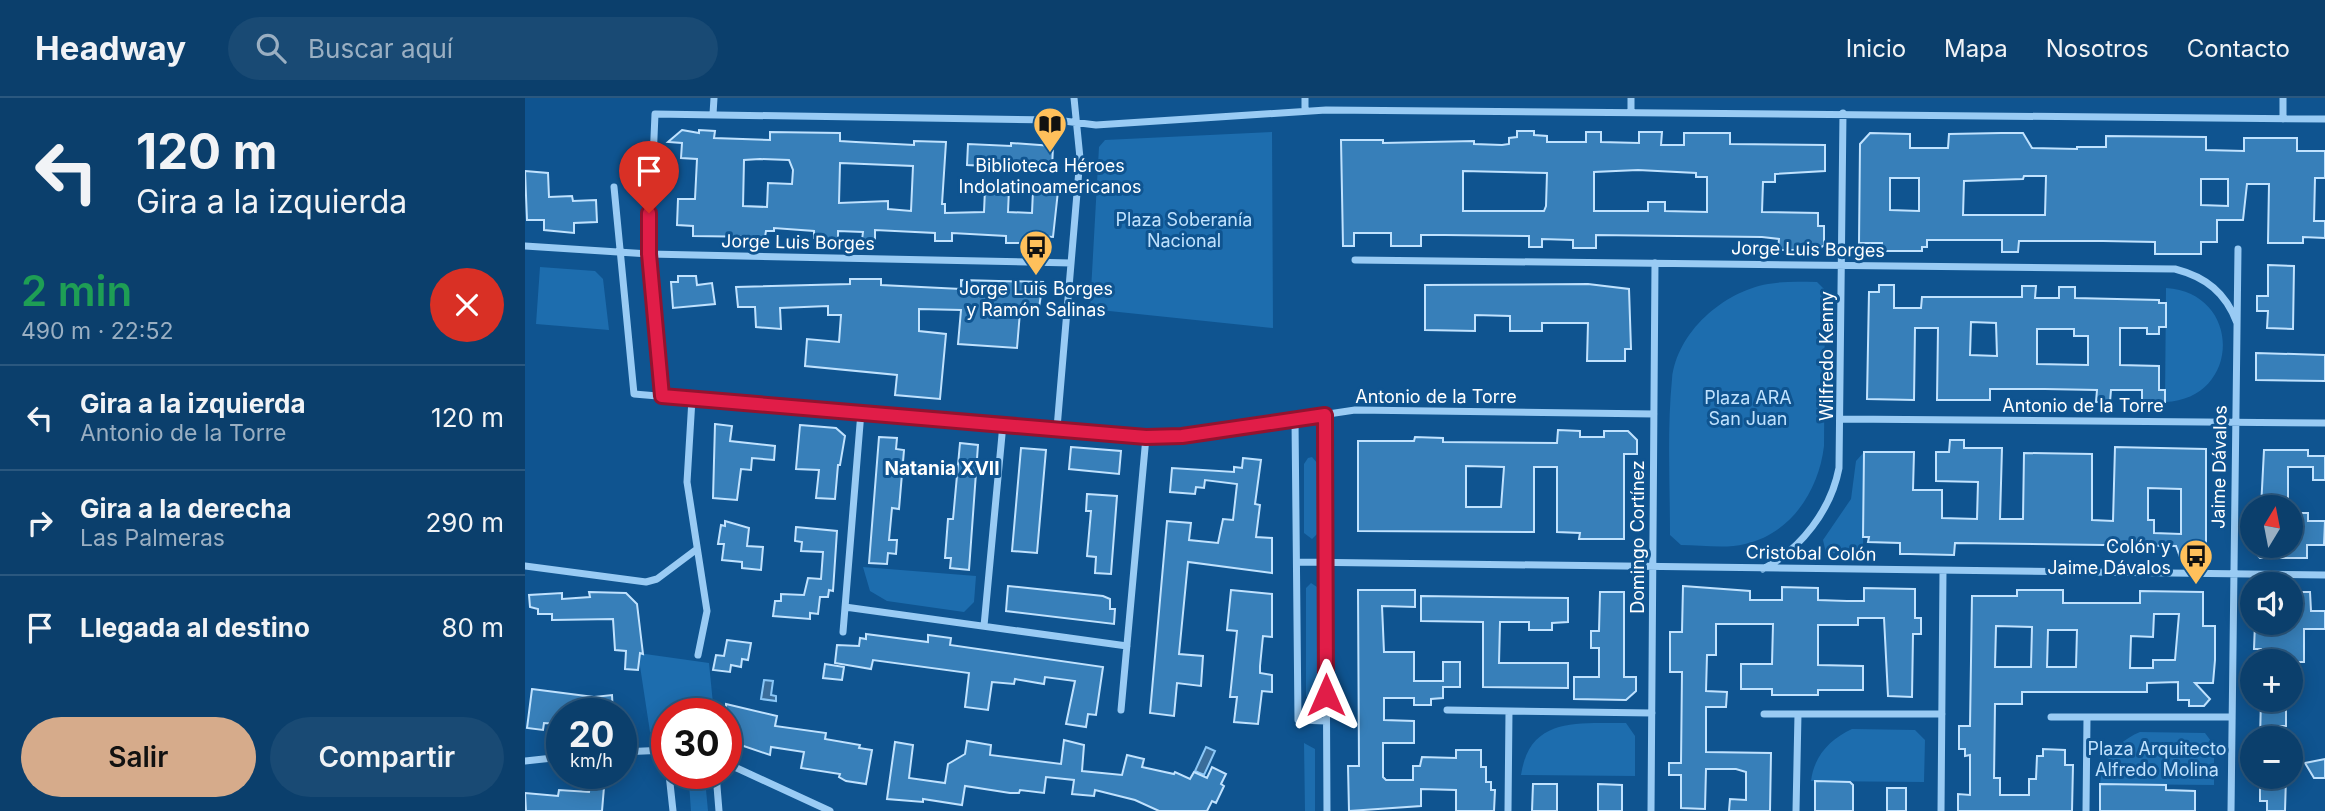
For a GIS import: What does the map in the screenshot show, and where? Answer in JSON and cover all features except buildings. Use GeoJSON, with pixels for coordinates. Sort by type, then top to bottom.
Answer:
{"type":"FeatureCollection","features":[{"type":"Feature","properties":{"kind":"street"},"geometry":{"type":"LineString","coordinates":[[713,114],[714,98]]}},
{"type":"Feature","properties":{"kind":"street"},"geometry":{"type":"LineString","coordinates":[[1057,428],[1080,158],[1074,98]]}},
{"type":"Feature","properties":{"kind":"street"},"geometry":{"type":"LineString","coordinates":[[1305,98],[1305,111]]}},
{"type":"Feature","properties":{"kind":"street"},"geometry":{"type":"LineString","coordinates":[[1631,112],[1632,98]]}},
{"type":"Feature","properties":{"kind":"street"},"geometry":{"type":"LineString","coordinates":[[2283,98],[2283,119]]}},
{"type":"Feature","properties":{"kind":"street"},"geometry":{"type":"LineString","coordinates":[[662,396],[649,254],[655,114],[1056,120],[1078,124],[1305,111],[1843,113],[2325,119]]}},
{"type":"Feature","properties":{"kind":"street","name":"Wilfredo Kenny"},"geometry":{"type":"LineString","coordinates":[[1762,569],[1800,540],[1829,501],[1839,468],[1843,113]]}},
{"type":"Feature","properties":{"kind":"street"},"geometry":{"type":"LineString","coordinates":[[614,187],[621,253]]}},
{"type":"Feature","properties":{"kind":"street","name":"Jorge Luis Borges"},"geometry":{"type":"LineString","coordinates":[[525,246],[649,254],[1071,263]]}},
{"type":"Feature","properties":{"kind":"street","name":"Jaime Dávalos"},"geometry":{"type":"LineString","coordinates":[[2231,811],[2238,249]]}},
{"type":"Feature","properties":{"kind":"street","name":"Antonio de la Torre"},"geometry":{"type":"LineString","coordinates":[[621,253],[634,394],[1146,437],[1182,436],[1355,410],[1654,414]]}},
{"type":"Feature","properties":{"kind":"street","name":"Jorge Luis Borges"},"geometry":{"type":"LineString","coordinates":[[1355,260],[2175,269],[2197,276],[2215,288],[2228,303],[2237,323]]}},
{"type":"Feature","properties":{"kind":"street","name":"Domingo Cortínez"},"geometry":{"type":"LineString","coordinates":[[1651,811],[1655,263]]}},
{"type":"Feature","properties":{"kind":"street"},"geometry":{"type":"LineString","coordinates":[[692,399],[687,482],[707,611],[698,655]]}},
{"type":"Feature","properties":{"kind":"street"},"geometry":{"type":"LineString","coordinates":[[843,632],[861,412]]}},
{"type":"Feature","properties":{"kind":"street"},"geometry":{"type":"LineString","coordinates":[[1325,415],[1327,811]]}},
{"type":"Feature","properties":{"kind":"street","name":"Antonio de la Torre"},"geometry":{"type":"LineString","coordinates":[[1841,419],[2325,423]]}},
{"type":"Feature","properties":{"kind":"street"},"geometry":{"type":"LineString","coordinates":[[1295,420],[1298,720],[1326,721]]}},
{"type":"Feature","properties":{"kind":"street"},"geometry":{"type":"LineString","coordinates":[[984,626],[1003,424]]}},
{"type":"Feature","properties":{"kind":"street"},"geometry":{"type":"LineString","coordinates":[[1121,710],[1146,437]]}},
{"type":"Feature","properties":{"kind":"street"},"geometry":{"type":"LineString","coordinates":[[525,566],[646,582],[657,579],[697,549]]}},
{"type":"Feature","properties":{"kind":"street","name":"Cristobal Colón"},"geometry":{"type":"LineString","coordinates":[[1297,562],[2325,575]]}},
{"type":"Feature","properties":{"kind":"street"},"geometry":{"type":"LineString","coordinates":[[1941,811],[1943,570]]}},
{"type":"Feature","properties":{"kind":"street"},"geometry":{"type":"LineString","coordinates":[[845,607],[1127,646]]}},
{"type":"Feature","properties":{"kind":"street"},"geometry":{"type":"LineString","coordinates":[[1447,710],[1652,713]]}},
{"type":"Feature","properties":{"kind":"street"},"geometry":{"type":"LineString","coordinates":[[1508,811],[1509,711]]}},
{"type":"Feature","properties":{"kind":"street"},"geometry":{"type":"LineString","coordinates":[[1764,714],[1942,714]]}},
{"type":"Feature","properties":{"kind":"street"},"geometry":{"type":"LineString","coordinates":[[1796,811],[1798,714]]}},
{"type":"Feature","properties":{"kind":"street"},"geometry":{"type":"LineString","coordinates":[[2051,717],[2232,717]]}},
{"type":"Feature","properties":{"kind":"street"},"geometry":{"type":"LineString","coordinates":[[2086,811],[2087,718]]}},
{"type":"Feature","properties":{"kind":"street"},"geometry":{"type":"LineString","coordinates":[[525,761],[546,759]]}},
{"type":"Feature","properties":{"kind":"street"},"geometry":{"type":"LineString","coordinates":[[742,770],[830,811]]}},
{"type":"Feature","properties":{"kind":"street"},"geometry":{"type":"LineString","coordinates":[[671,789],[673,811]]}},
{"type":"Feature","properties":{"kind":"street"},"geometry":{"type":"LineString","coordinates":[[717,789],[719,811]]}},
{"type":"Feature","properties":{"kind":"green space","name":"Plaza Soberanía Nacional"},"geometry":{"type":"Polygon","coordinates":[[[1272,132],[1273,328],[1090,309],[1099,147],[1105,140],[1272,132]]]}},
{"type":"Feature","properties":{"kind":"green space"},"geometry":{"type":"Polygon","coordinates":[[[540,267],[595,271],[603,279],[609,330],[536,324],[540,267]]]}},
{"type":"Feature","properties":{"kind":"green space","name":"Plaza ARA San Juan"},"geometry":{"type":"Polygon","coordinates":[[[1786,282],[1817,282],[1825,290],[1824,446],[1809,494],[1789,520],[1761,539],[1730,546],[1681,545],[1670,535],[1669,437],[1672,379],[1683,345],[1693,330],[1719,305],[1751,288],[1786,282]]]}},
{"type":"Feature","properties":{"kind":"green space"},"geometry":{"type":"Polygon","coordinates":[[[2166,288],[2191,294],[2209,308],[2220,325],[2223,346],[2219,366],[2208,384],[2190,396],[2165,402],[2166,288]]]}},
{"type":"Feature","properties":{"kind":"green space"},"geometry":{"type":"Polygon","coordinates":[[[1864,452],[1863,554],[1826,553],[1823,540],[1851,499],[1856,461],[1864,452]]]}},
{"type":"Feature","properties":{"kind":"green space"},"geometry":{"type":"Polygon","coordinates":[[[1312,457],[1318,464],[1318,533],[1312,539],[1304,533],[1304,464],[1312,457]]]}},
{"type":"Feature","properties":{"kind":"green space"},"geometry":{"type":"Polygon","coordinates":[[[863,567],[976,576],[974,602],[964,612],[887,601],[870,591],[863,567]]]}},
{"type":"Feature","properties":{"kind":"green space"},"geometry":{"type":"Polygon","coordinates":[[[1311,583],[1317,587],[1318,697],[1311,702],[1306,696],[1306,588],[1311,583]]]}},
{"type":"Feature","properties":{"kind":"green space"},"geometry":{"type":"Polygon","coordinates":[[[638,653],[709,663],[712,698],[651,698],[650,732],[638,653]]]}},
{"type":"Feature","properties":{"kind":"green space"},"geometry":{"type":"Polygon","coordinates":[[[1626,723],[1635,736],[1635,776],[1521,775],[1526,756],[1546,732],[1575,724],[1626,723]]]}},
{"type":"Feature","properties":{"kind":"green space"},"geometry":{"type":"Polygon","coordinates":[[[1852,729],[1915,730],[1925,740],[1924,782],[1811,781],[1824,749],[1852,729]]]}},
{"type":"Feature","properties":{"kind":"green space","name":"Plaza Arquitecto Alfredo Molina"},"geometry":{"type":"Polygon","coordinates":[[[2140,732],[2205,733],[2214,745],[2214,785],[2100,784],[2104,767],[2113,752],[2140,732]]]}},
{"type":"Feature","properties":{"kind":"green space"},"geometry":{"type":"Polygon","coordinates":[[[1304,743],[1315,749],[1315,811],[1305,811],[1304,743]]]}},
{"type":"Feature","properties":{"kind":"green space"},"geometry":{"type":"Polygon","coordinates":[[[689,789],[706,789],[708,811],[691,811],[689,789]]]}},
{"type":"Feature","properties":{"kind":"shaded area"},"geometry":{"type":"Polygon","coordinates":[[[764,680],[773,681],[771,695],[776,696],[776,701],[761,699],[764,680]]]}},
{"type":"Feature","properties":{"kind":"shaded area"},"geometry":{"type":"Polygon","coordinates":[[[1206,747],[1215,751],[1204,775],[1195,771],[1206,747]]]}},
{"type":"Feature","properties":{"kind":"place","name":"Biblioteca Héroes Indolatinoamericanos"},"geometry":{"type":"Point","coordinates":[1050,154]}},
{"type":"Feature","properties":{"kind":"place","name":"Jorge Luis Borges y Ramón Salinas"},"geometry":{"type":"Point","coordinates":[1036,277]}},
{"type":"Feature","properties":{"kind":"place","name":"Colón y Jaime Dávalos"},"geometry":{"type":"Point","coordinates":[2196,586]}},
{"type":"Feature","properties":{"kind":"district","name":"Natania XVII"},"geometry":{"type":"Point","coordinates":[942,468]}},
{"type":"Feature","properties":{"kind":"route"},"geometry":{"type":"LineString","coordinates":[[649,213],[649,254],[662,396],[1146,437],[1182,436],[1325,415],[1326,695]]}}]}
